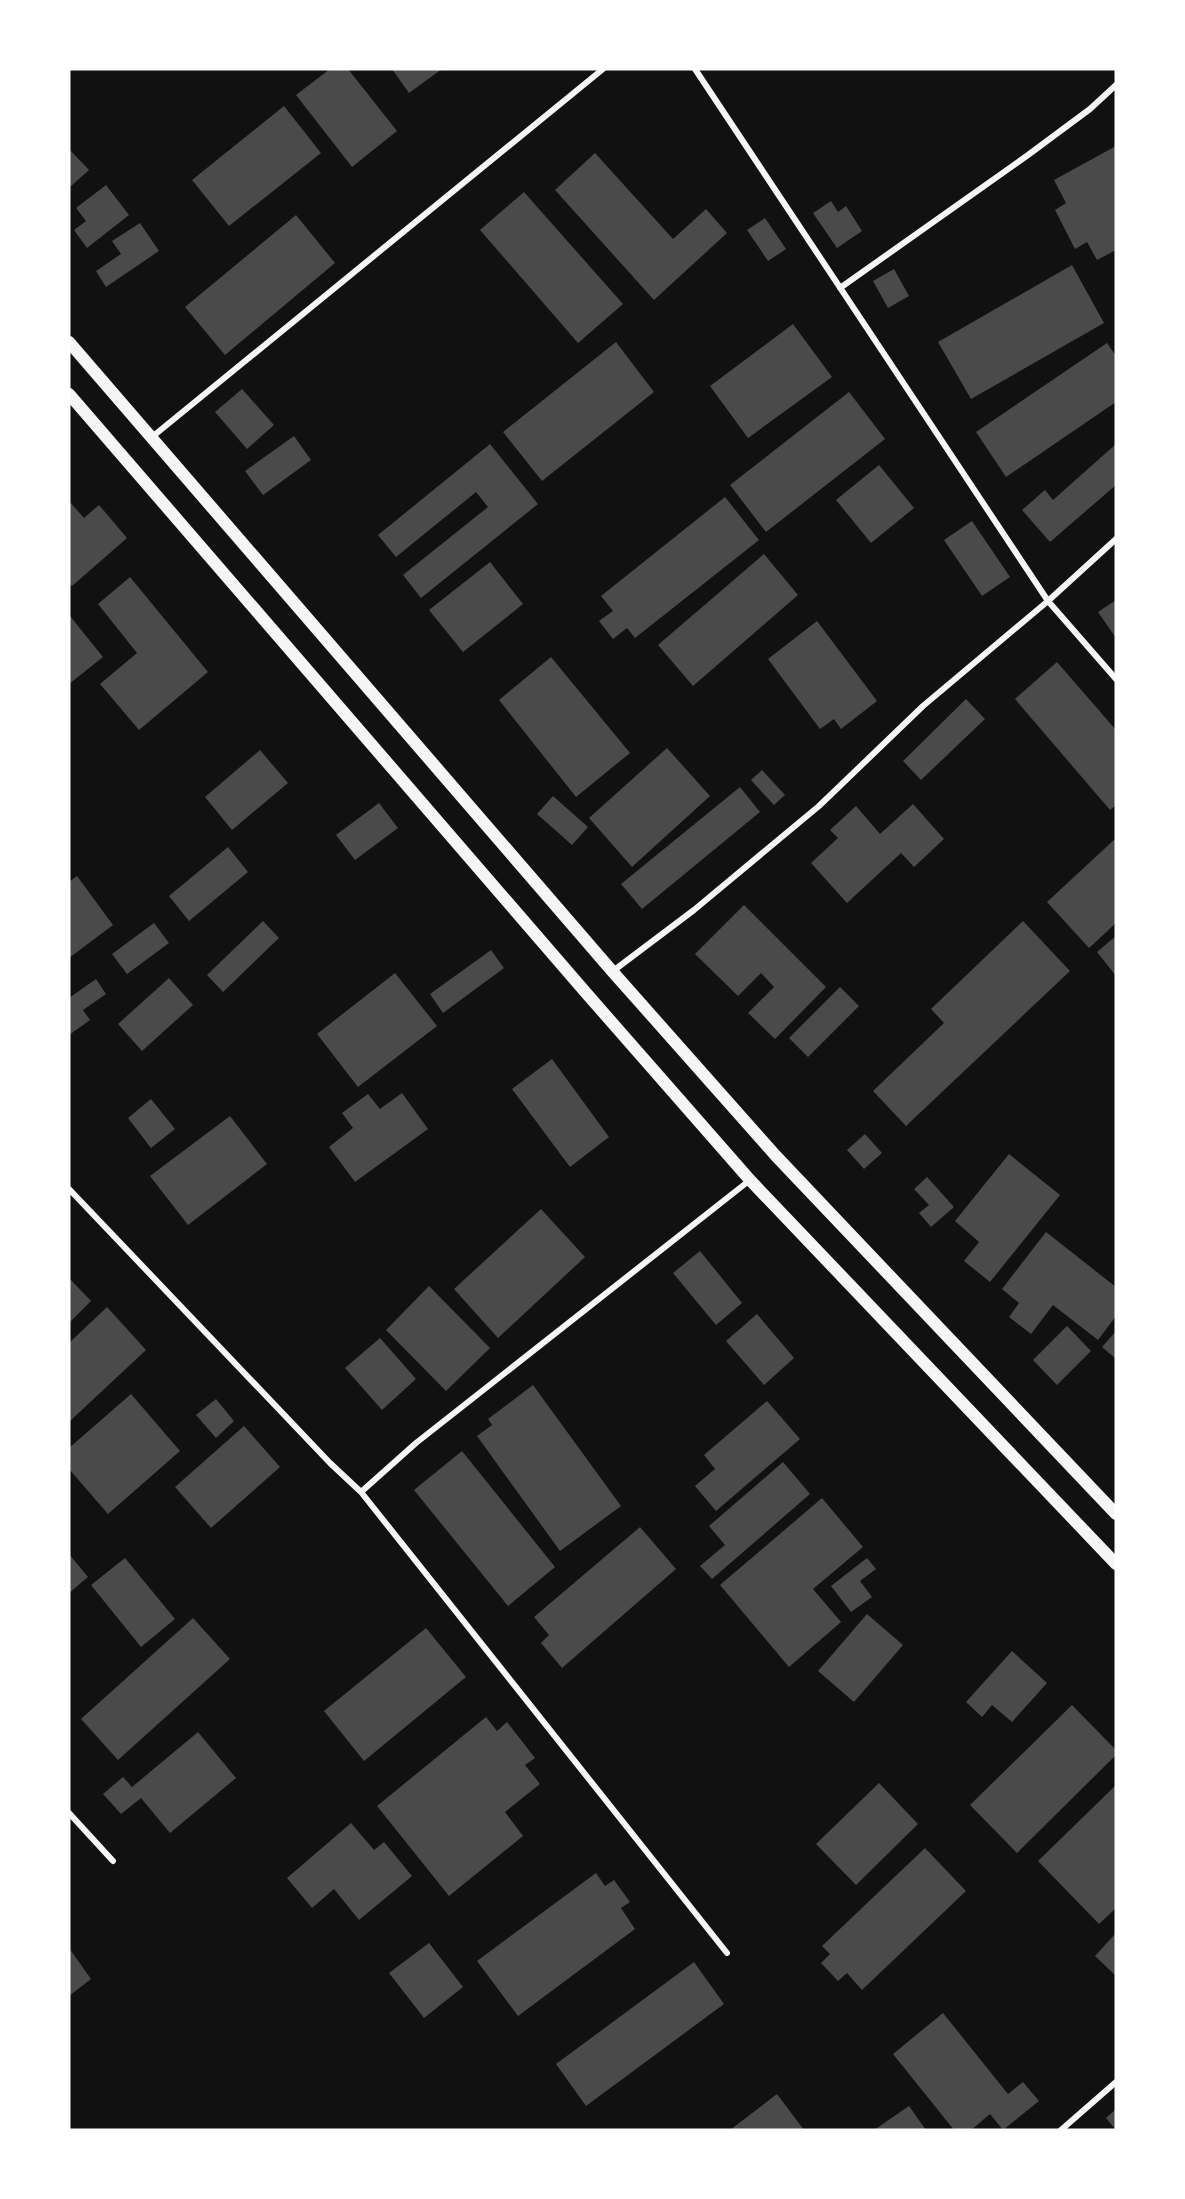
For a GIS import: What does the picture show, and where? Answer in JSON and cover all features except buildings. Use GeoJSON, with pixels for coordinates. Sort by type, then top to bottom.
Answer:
{"type":"FeatureCollection","features":[{"type":"Feature","properties":{"kind":"main road"},"geometry":{"type":"LineString","coordinates":[[69,342],[612,971],[776,1156],[1116,1514]]}},
{"type":"Feature","properties":{"kind":"main road"},"geometry":{"type":"LineString","coordinates":[[69,394],[750,1180],[1116,1564]]}},
{"type":"Feature","properties":{"kind":"street"},"geometry":{"type":"LineString","coordinates":[[153,437],[603,69]]}},
{"type":"Feature","properties":{"kind":"street"},"geometry":{"type":"LineString","coordinates":[[695,69],[1048,601],[1116,679]]}},
{"type":"Feature","properties":{"kind":"street"},"geometry":{"type":"LineString","coordinates":[[840,288],[1028,155],[1090,109],[1116,85]]}},
{"type":"Feature","properties":{"kind":"street"},"geometry":{"type":"LineString","coordinates":[[612,971],[694,909],[819,806],[923,706],[1048,601],[1116,539]]}},
{"type":"Feature","properties":{"kind":"street"},"geometry":{"type":"LineString","coordinates":[[361,1492],[416,1443],[750,1180]]}},
{"type":"Feature","properties":{"kind":"street"},"geometry":{"type":"LineString","coordinates":[[69,1189],[361,1492],[727,1953]]}},
{"type":"Feature","properties":{"kind":"street"},"geometry":{"type":"LineString","coordinates":[[69,1813],[113,1861]]}},
{"type":"Feature","properties":{"kind":"street"},"geometry":{"type":"LineString","coordinates":[[1061,2130],[1116,2082]]}}]}
